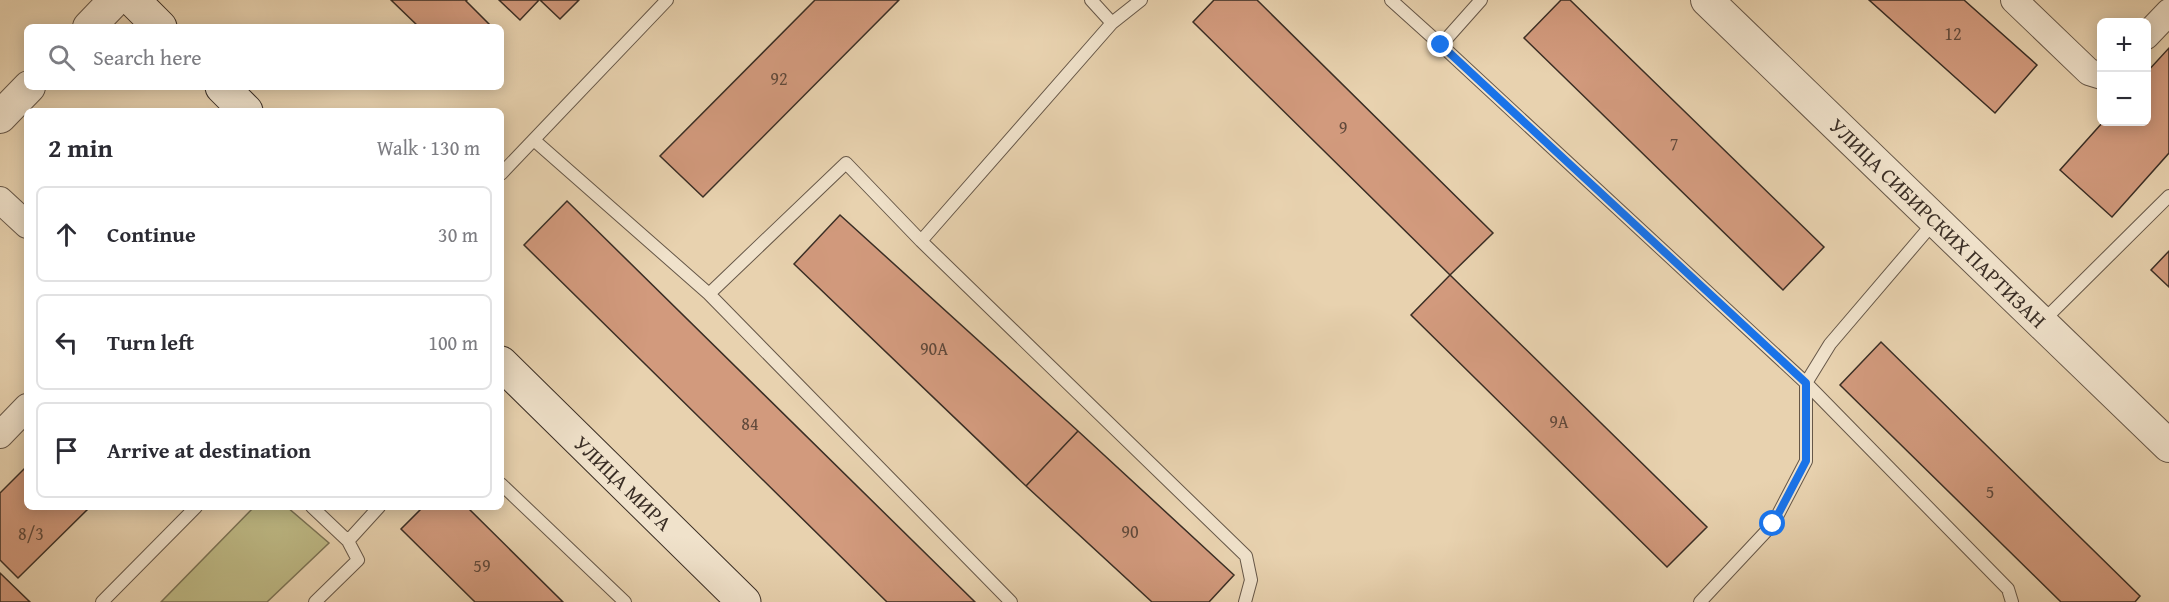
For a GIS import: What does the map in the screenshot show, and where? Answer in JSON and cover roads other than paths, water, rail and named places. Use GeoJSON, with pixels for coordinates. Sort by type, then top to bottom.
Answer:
{"type":"FeatureCollection","features":[{"type":"Feature","properties":{"kind":"main road"},"geometry":{"type":"LineString","coordinates":[[133,0],[157,24]]}},
{"type":"Feature","properties":{"kind":"main road"},"geometry":{"type":"LineString","coordinates":[[225,90],[243,108]]}},
{"type":"Feature","properties":{"kind":"main road","name":"УЛИЦА МИРА"},"geometry":{"type":"LineString","coordinates":[[504,370],[744,602]]}},
{"type":"Feature","properties":{"kind":"street"},"geometry":{"type":"LineString","coordinates":[[92,24],[116,0]]}},
{"type":"Feature","properties":{"kind":"street","name":"УЛИЦА СИБИРСКИХ ПАРТИЗАН"},"geometry":{"type":"LineString","coordinates":[[1707,0],[2169,447]]}},
{"type":"Feature","properties":{"kind":"street"},"geometry":{"type":"LineString","coordinates":[[2014,0],[2089,72],[2097,74]]}},
{"type":"Feature","properties":{"kind":"street"},"geometry":{"type":"LineString","coordinates":[[2151,31],[2169,12]]}},
{"type":"Feature","properties":{"kind":"street"},"geometry":{"type":"LineString","coordinates":[[0,117],[26,90]]}},
{"type":"Feature","properties":{"kind":"street"},"geometry":{"type":"LineString","coordinates":[[0,200],[24,222]]}},
{"type":"Feature","properties":{"kind":"street"},"geometry":{"type":"LineString","coordinates":[[0,435],[24,410]]}},
{"type":"Feature","properties":{"kind":"lane"},"geometry":{"type":"LineString","coordinates":[[504,171],[667,0]]}},
{"type":"Feature","properties":{"kind":"lane"},"geometry":{"type":"LineString","coordinates":[[1091,0],[1112,23]]}},
{"type":"Feature","properties":{"kind":"lane"},"geometry":{"type":"LineString","coordinates":[[921,241],[1112,23],[1142,0]]}},
{"type":"Feature","properties":{"kind":"lane"},"geometry":{"type":"LineString","coordinates":[[1391,0],[1806,383],[2008,589],[2012,602]]}},
{"type":"Feature","properties":{"kind":"lane"},"geometry":{"type":"LineString","coordinates":[[1441,45],[1481,0]]}},
{"type":"Feature","properties":{"kind":"lane"},"geometry":{"type":"LineString","coordinates":[[535,141],[709,294],[1011,602]]}},
{"type":"Feature","properties":{"kind":"lane"},"geometry":{"type":"LineString","coordinates":[[709,294],[846,163],[921,241],[1246,556],[1251,580],[1245,602]]}},
{"type":"Feature","properties":{"kind":"lane"},"geometry":{"type":"LineString","coordinates":[[2047,317],[2169,196]]}},
{"type":"Feature","properties":{"kind":"lane"},"geometry":{"type":"LineString","coordinates":[[1700,602],[1773,524],[1806,461],[1806,383],[1830,344],[1935,220]]}},
{"type":"Feature","properties":{"kind":"lane"},"geometry":{"type":"LineString","coordinates":[[504,487],[625,602]]}},
{"type":"Feature","properties":{"kind":"lane"},"geometry":{"type":"LineString","coordinates":[[102,602],[193,510]]}},
{"type":"Feature","properties":{"kind":"lane"},"geometry":{"type":"LineString","coordinates":[[315,510],[348,541],[358,560],[315,602]]}},
{"type":"Feature","properties":{"kind":"lane"},"geometry":{"type":"LineString","coordinates":[[348,541],[376,510]]}}]}
